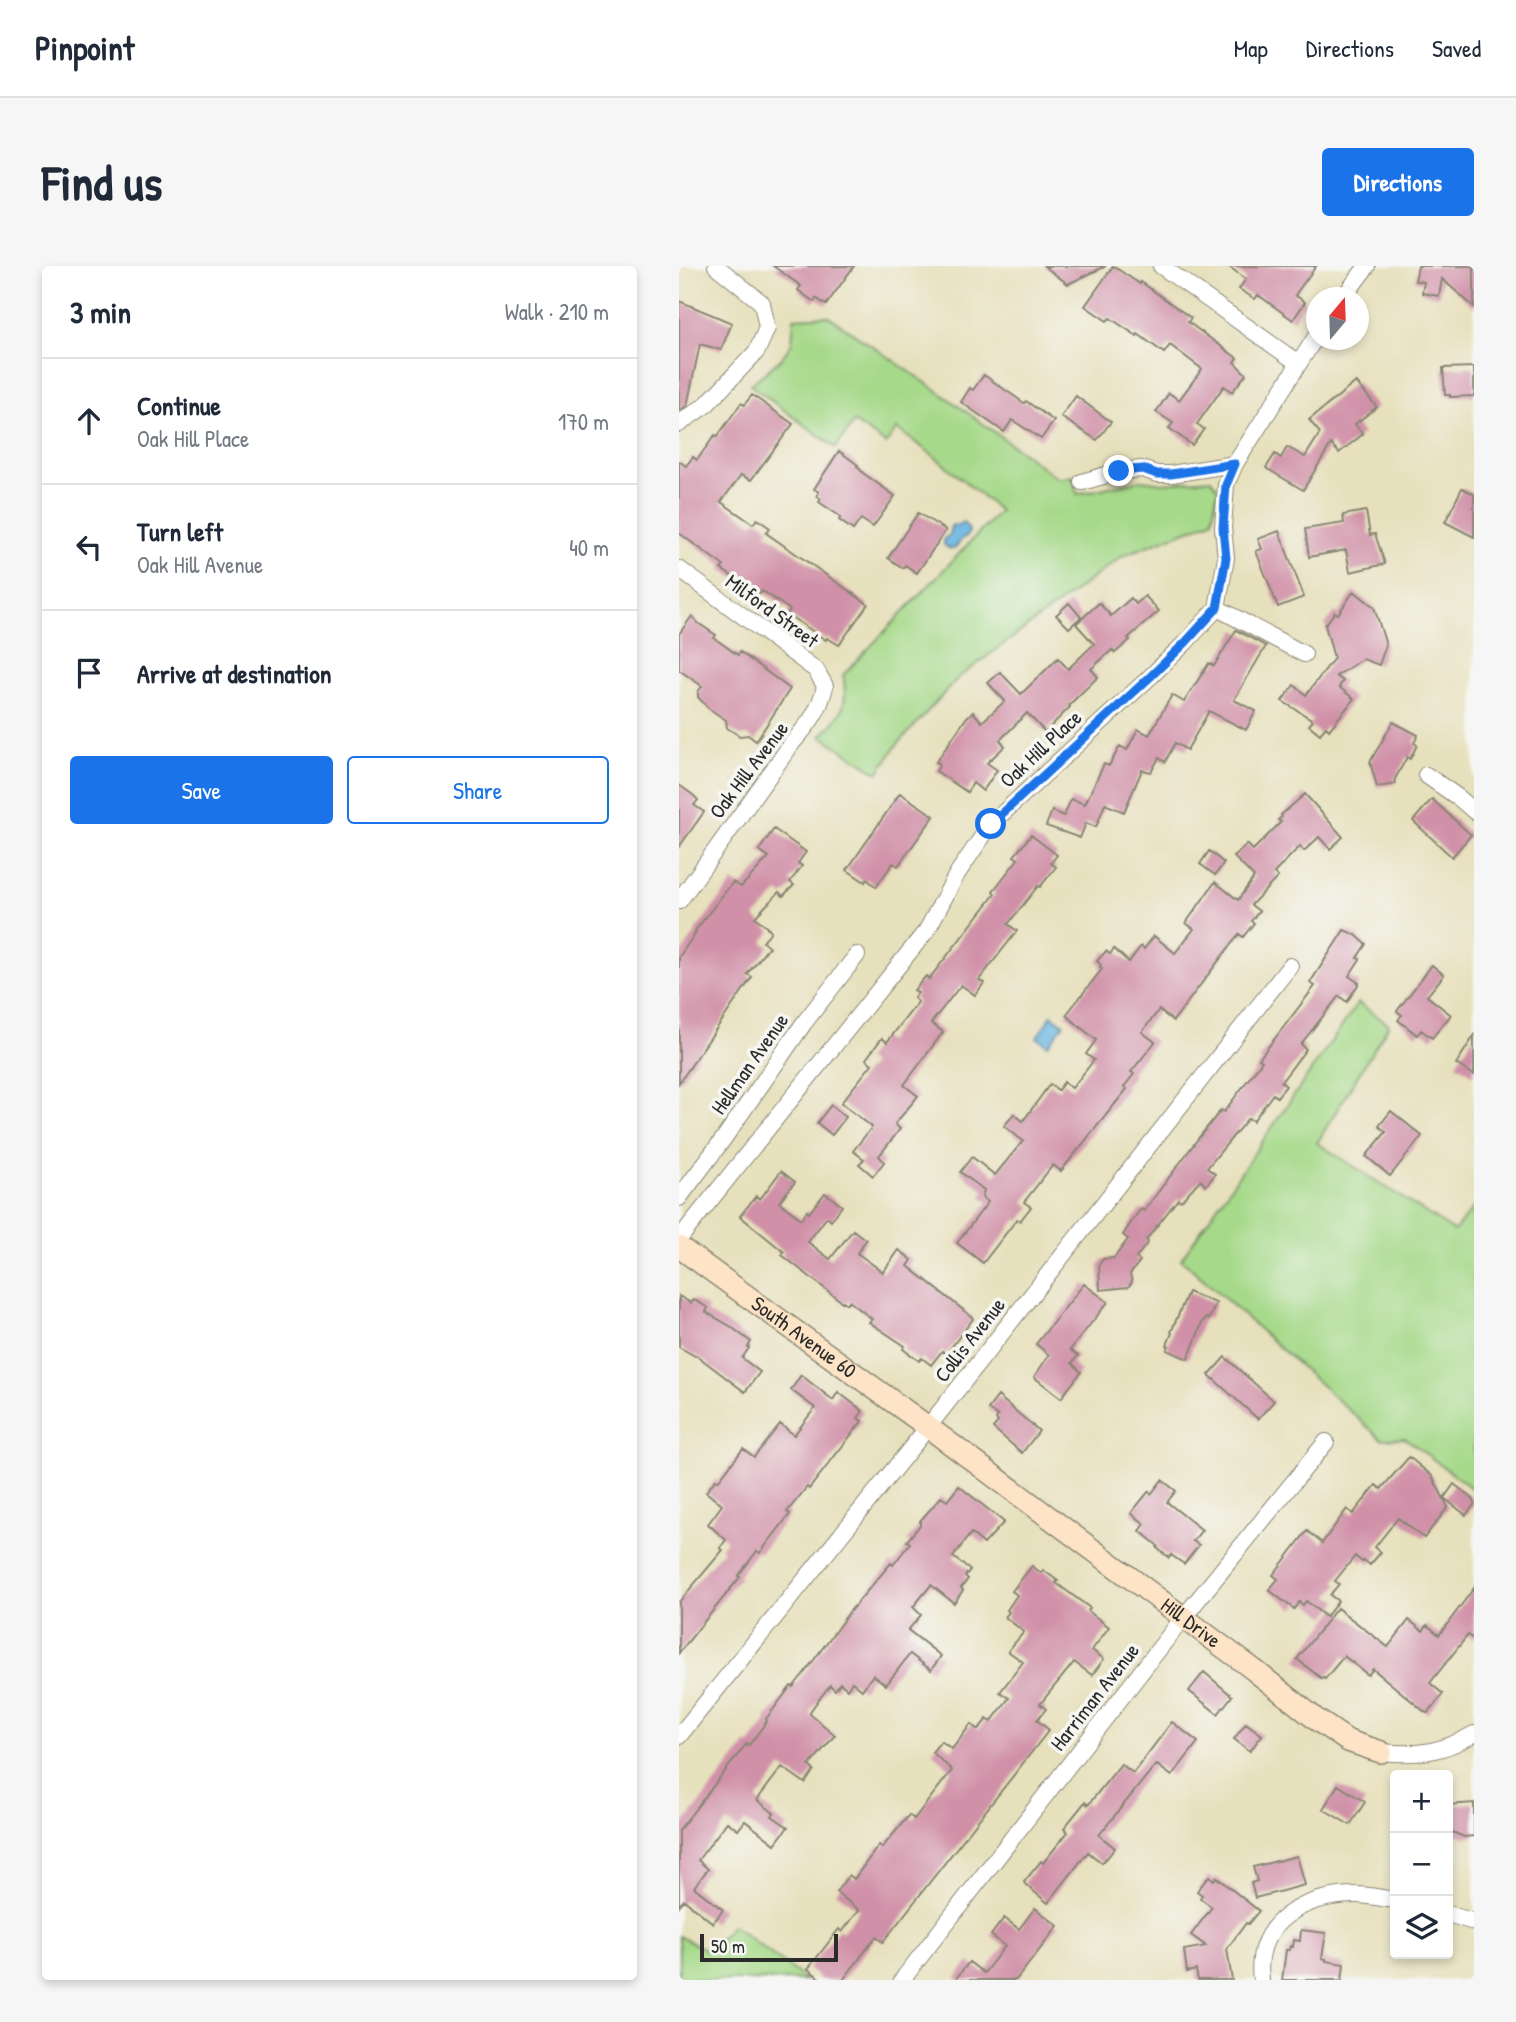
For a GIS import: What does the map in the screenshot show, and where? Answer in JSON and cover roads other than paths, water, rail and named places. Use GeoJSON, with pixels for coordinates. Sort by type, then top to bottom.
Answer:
{"type":"FeatureCollection","features":[{"type":"Feature","properties":{"kind":"street"},"geometry":{"type":"LineString","coordinates":[[679,424],[707,404],[757,351],[767,328],[762,303],[716,266]]}},
{"type":"Feature","properties":{"kind":"street"},"geometry":{"type":"LineString","coordinates":[[1161,266],[1298,363]]}},
{"type":"Feature","properties":{"kind":"street"},"geometry":{"type":"LineString","coordinates":[[1351,287],[1367,266]]}},
{"type":"Feature","properties":{"kind":"street"},"geometry":{"type":"LineString","coordinates":[[1304,654],[1217,608],[1226,558],[1223,528],[1226,485],[1235,464],[1307,350]]}},
{"type":"Feature","properties":{"kind":"street"},"geometry":{"type":"LineString","coordinates":[[1082,482],[1119,471],[1143,469],[1157,474],[1171,474],[1235,464]]}},
{"type":"Feature","properties":{"kind":"street","name":"Milford Street"},"geometry":{"type":"LineString","coordinates":[[679,569],[816,670],[825,686],[823,696]]}},
{"type":"Feature","properties":{"kind":"street","name":"Oak Hill Place"},"geometry":{"type":"LineString","coordinates":[[679,1239],[927,930],[957,874],[991,824],[1150,677],[1217,608]]}},
{"type":"Feature","properties":{"kind":"street","name":"Oak Hill Avenue"},"geometry":{"type":"LineString","coordinates":[[679,901],[793,742],[813,720],[823,696]]}},
{"type":"Feature","properties":{"kind":"street"},"geometry":{"type":"LineString","coordinates":[[1426,775],[1474,811]]}},
{"type":"Feature","properties":{"kind":"street","name":"Hellman Avenue"},"geometry":{"type":"LineString","coordinates":[[679,1198],[804,1023],[857,955]]}},
{"type":"Feature","properties":{"kind":"street","name":"Collis Avenue"},"geometry":{"type":"LineString","coordinates":[[679,1736],[928,1427],[1290,966]]}},
{"type":"Feature","properties":{"kind":"street","name":"South Avenue 60"},"geometry":{"type":"LineString","coordinates":[[679,1247],[928,1427]]}},
{"type":"Feature","properties":{"kind":"street","name":"Hill Drive"},"geometry":{"type":"LineString","coordinates":[[928,1427],[1348,1741],[1381,1752],[1424,1753],[1451,1747],[1474,1734]]}},
{"type":"Feature","properties":{"kind":"street","name":"Harriman Avenue"},"geometry":{"type":"LineString","coordinates":[[902,1980],[1184,1618],[1326,1442]]}},
{"type":"Feature","properties":{"kind":"street"},"geometry":{"type":"LineString","coordinates":[[1261,1980],[1261,1957],[1268,1936],[1280,1919],[1303,1905],[1328,1898],[1358,1895],[1390,1899]]}},
{"type":"Feature","properties":{"kind":"street"},"geometry":{"type":"LineString","coordinates":[[1453,1916],[1474,1922]]}},
{"type":"Feature","properties":{"kind":"water"},"geometry":{"type":"Polygon","coordinates":[[[963,522],[969,530],[968,535],[955,548],[950,549],[944,545],[944,539],[951,534],[952,525],[958,526],[963,522]]]}},
{"type":"Feature","properties":{"kind":"water"},"geometry":{"type":"Polygon","coordinates":[[[1052,1015],[1064,1024],[1048,1045],[1037,1037],[1052,1015]]]}}]}
